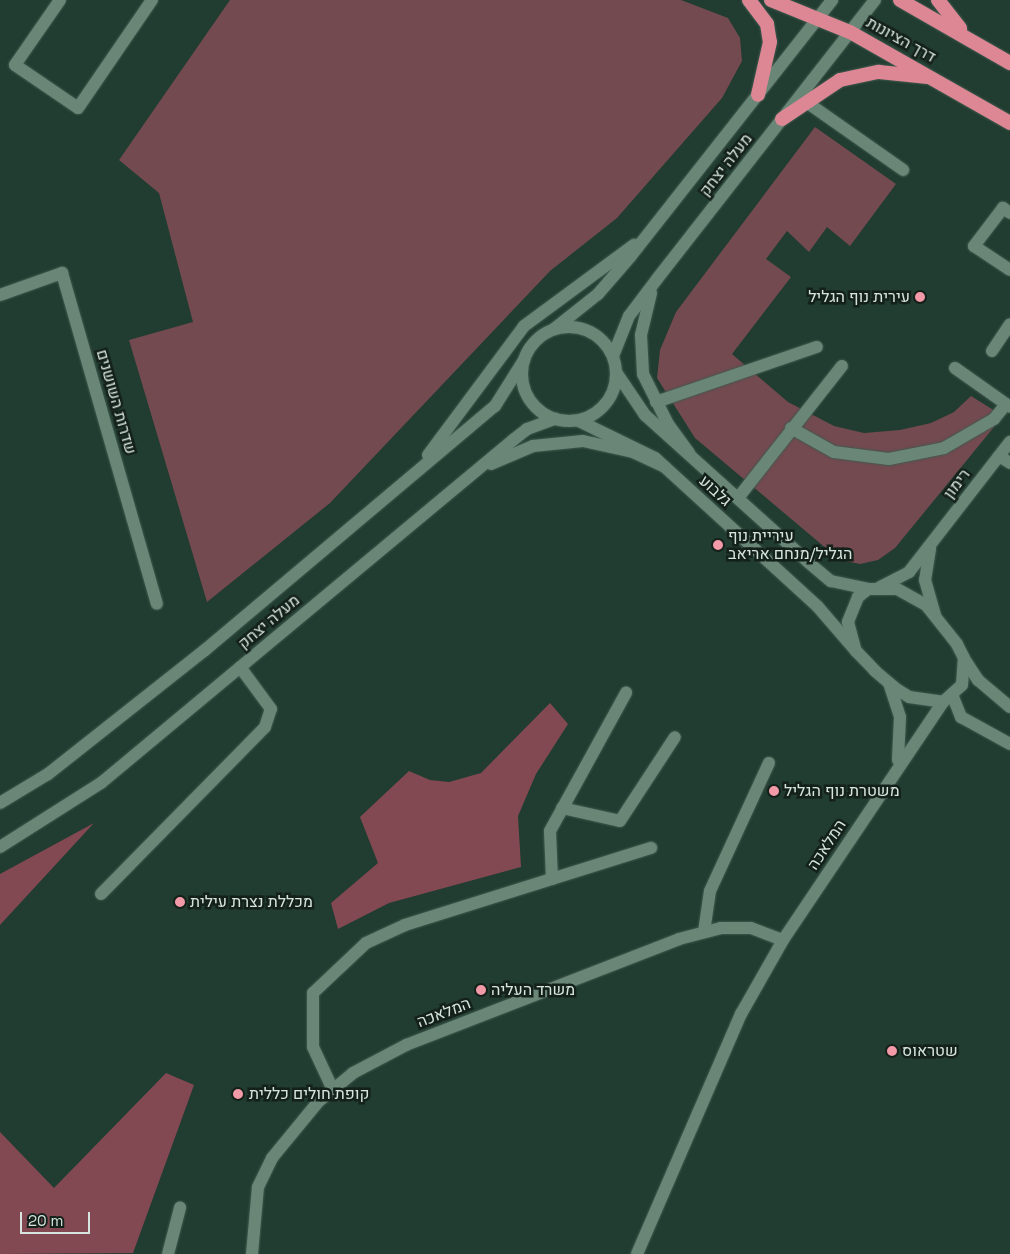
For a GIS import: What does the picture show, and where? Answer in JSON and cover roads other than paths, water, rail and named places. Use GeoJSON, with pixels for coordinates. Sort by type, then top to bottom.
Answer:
{"type":"FeatureCollection","features":[{"type":"Feature","properties":{"kind":"highway"},"geometry":{"type":"LineString","coordinates":[[749,0],[767,24],[770,42],[758,95]]}},
{"type":"Feature","properties":{"kind":"highway","name":"דרך הציונות"},"geometry":{"type":"LineString","coordinates":[[771,0],[850,32],[934,78],[1010,123]]}},
{"type":"Feature","properties":{"kind":"highway"},"geometry":{"type":"LineString","coordinates":[[900,0],[1010,63]]}},
{"type":"Feature","properties":{"kind":"highway"},"geometry":{"type":"LineString","coordinates":[[938,0],[971,39]]}},
{"type":"Feature","properties":{"kind":"highway"},"geometry":{"type":"LineString","coordinates":[[782,119],[805,101],[840,80],[858,75],[900,73],[934,78]]}},
{"type":"Feature","properties":{"kind":"street"},"geometry":{"type":"LineString","coordinates":[[60,0],[15,65],[78,108],[152,0]]}},
{"type":"Feature","properties":{"kind":"street","name":"מעלה יצחק"},"geometry":{"type":"LineString","coordinates":[[554,328],[598,294],[647,236],[832,0]]}},
{"type":"Feature","properties":{"kind":"street","name":"מעלה יצחק"},"geometry":{"type":"LineString","coordinates":[[613,356],[629,316],[875,0]]}},
{"type":"Feature","properties":{"kind":"street"},"geometry":{"type":"LineString","coordinates":[[805,101],[903,170]]}},
{"type":"Feature","properties":{"kind":"street"},"geometry":{"type":"LineString","coordinates":[[1010,213],[1003,208],[974,246],[1010,270]]}},
{"type":"Feature","properties":{"kind":"street"},"geometry":{"type":"LineString","coordinates":[[415,473],[524,326],[647,236]]}},
{"type":"Feature","properties":{"kind":"street","name":"שדרות השושנים"},"geometry":{"type":"LineString","coordinates":[[0,294],[62,273],[157,604]]}},
{"type":"Feature","properties":{"kind":"street"},"geometry":{"type":"LineString","coordinates":[[657,279],[641,335],[643,374],[656,402],[689,453]]}},
{"type":"Feature","properties":{"kind":"street"},"geometry":{"type":"LineString","coordinates":[[992,351],[1010,324]]}},
{"type":"Feature","properties":{"kind":"street"},"geometry":{"type":"LineString","coordinates":[[554,328],[582,328],[595,334],[613,356],[616,372],[615,385],[602,408],[578,420],[555,419],[542,413],[524,389],[524,360],[530,346],[554,328]]}},
{"type":"Feature","properties":{"kind":"street"},"geometry":{"type":"LineString","coordinates":[[656,402],[817,347]]}},
{"type":"Feature","properties":{"kind":"street","name":"מעלה יצחק"},"geometry":{"type":"LineString","coordinates":[[0,802],[48,774],[198,656],[495,406],[524,360]]}},
{"type":"Feature","properties":{"kind":"street"},"geometry":{"type":"LineString","coordinates":[[738,498],[791,428],[842,366]]}},
{"type":"Feature","properties":{"kind":"street"},"geometry":{"type":"LineString","coordinates":[[791,428],[834,452],[889,459],[944,448],[994,419],[1008,406],[955,368]]}},
{"type":"Feature","properties":{"kind":"street","name":"גלבוע"},"geometry":{"type":"LineString","coordinates":[[616,372],[645,415],[831,581],[874,588]]}},
{"type":"Feature","properties":{"kind":"street","name":"מעלה יצחק"},"geometry":{"type":"LineString","coordinates":[[0,847],[101,783],[527,429],[555,419]]}},
{"type":"Feature","properties":{"kind":"street","name":"גלבוע"},"geometry":{"type":"LineString","coordinates":[[578,420],[639,447],[665,467],[818,607],[856,651]]}},
{"type":"Feature","properties":{"kind":"street"},"geometry":{"type":"LineString","coordinates":[[478,470],[532,446],[559,441],[604,444],[665,467]]}},
{"type":"Feature","properties":{"kind":"street","name":"רימון"},"geometry":{"type":"LineString","coordinates":[[874,588],[909,572],[1005,460],[1010,442]]}},
{"type":"Feature","properties":{"kind":"street","name":"רימון"},"geometry":{"type":"LineString","coordinates":[[930,546],[925,580],[935,615]]}},
{"type":"Feature","properties":{"kind":"street"},"geometry":{"type":"LineString","coordinates":[[1010,707],[978,680],[935,615],[913,596],[874,588],[850,611],[848,622],[856,651],[890,683],[909,697],[948,700],[961,717],[1010,744]]}},
{"type":"Feature","properties":{"kind":"street"},"geometry":{"type":"LineString","coordinates":[[948,700],[962,685],[964,658]]}},
{"type":"Feature","properties":{"kind":"street"},"geometry":{"type":"LineString","coordinates":[[101,894],[265,727],[271,710],[240,667]]}},
{"type":"Feature","properties":{"kind":"street"},"geometry":{"type":"LineString","coordinates":[[890,683],[900,717],[897,768]]}},
{"type":"Feature","properties":{"kind":"street"},"geometry":{"type":"LineString","coordinates":[[552,879],[550,831],[626,693]]}},
{"type":"Feature","properties":{"kind":"street","name":"המלאכה"},"geometry":{"type":"LineString","coordinates":[[638,1254],[741,1014],[783,940],[897,768],[948,700]]}},
{"type":"Feature","properties":{"kind":"street"},"geometry":{"type":"LineString","coordinates":[[562,808],[620,821],[675,736]]}},
{"type":"Feature","properties":{"kind":"street"},"geometry":{"type":"LineString","coordinates":[[704,932],[710,891],[769,763]]}},
{"type":"Feature","properties":{"kind":"street"},"geometry":{"type":"LineString","coordinates":[[333,1090],[313,1047],[313,992],[331,971],[366,943],[404,925],[651,848]]}},
{"type":"Feature","properties":{"kind":"street","name":"המלאכה"},"geometry":{"type":"LineString","coordinates":[[252,1254],[258,1187],[272,1158],[333,1090],[406,1045],[704,932],[751,928],[783,940]]}},
{"type":"Feature","properties":{"kind":"street"},"geometry":{"type":"LineString","coordinates":[[168,1254],[180,1208]]}},
{"type":"Feature","properties":{"kind":"place","name":"עירית נוף הגליל"},"geometry":{"type":"Point","coordinates":[920,297]}},
{"type":"Feature","properties":{"kind":"place","name":"עיריית נוף הגליל/מנחם אריאב"},"geometry":{"type":"Point","coordinates":[718,545]}},
{"type":"Feature","properties":{"kind":"place","name":"משטרת נוף הגליל"},"geometry":{"type":"Point","coordinates":[774,791]}},
{"type":"Feature","properties":{"kind":"place","name":"מכללת נצרת עילית"},"geometry":{"type":"Point","coordinates":[180,902]}},
{"type":"Feature","properties":{"kind":"place","name":"משרד העליה"},"geometry":{"type":"Point","coordinates":[481,990]}},
{"type":"Feature","properties":{"kind":"place","name":"שטראוס"},"geometry":{"type":"Point","coordinates":[892,1051]}},
{"type":"Feature","properties":{"kind":"place","name":"קופת חולים כללית"},"geometry":{"type":"Point","coordinates":[238,1094]}}]}
